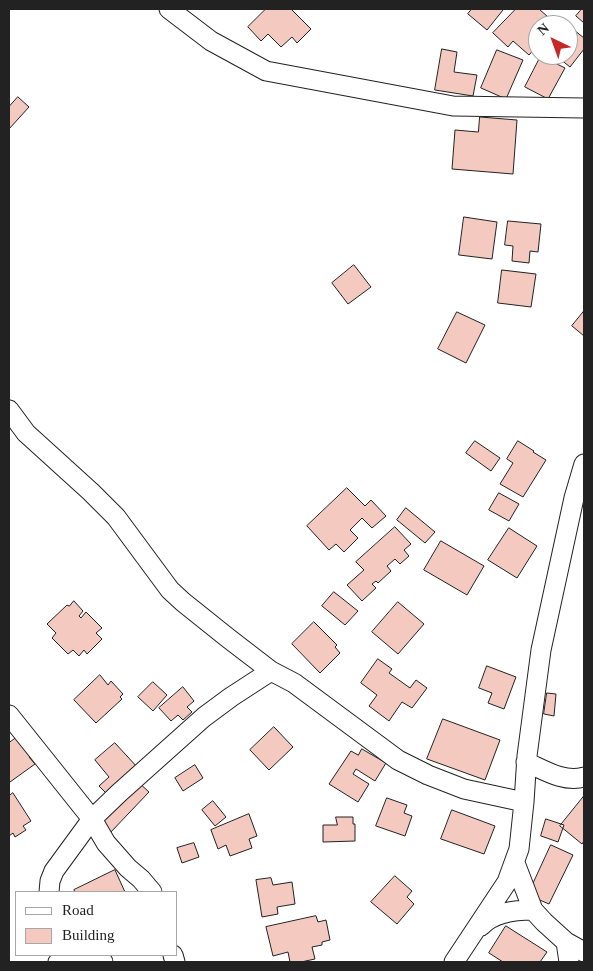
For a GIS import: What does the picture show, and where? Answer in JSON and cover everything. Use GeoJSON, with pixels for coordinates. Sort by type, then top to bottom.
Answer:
{"type":"FeatureCollection","features":[{"type":"Feature","properties":{"kind":"street"},"geometry":{"type":"LineString","coordinates":[[169,9],[210,41],[266,71],[453,106],[584,108]]}},
{"type":"Feature","properties":{"kind":"street"},"geometry":{"type":"LineString","coordinates":[[9,410],[26,433],[116,517],[170,590],[271,671],[294,683],[398,760],[428,775],[464,789],[524,802]]}},
{"type":"Feature","properties":{"kind":"street"},"geometry":{"type":"LineString","coordinates":[[454,962],[507,882],[519,849],[526,762],[541,650],[574,498],[584,464]]}},
{"type":"Feature","properties":{"kind":"street"},"geometry":{"type":"LineString","coordinates":[[49,891],[50,881],[54,871],[92,819],[118,793],[204,717],[271,671]]}},
{"type":"Feature","properties":{"kind":"street"},"geometry":{"type":"LineString","coordinates":[[9,714],[92,819],[106,842],[151,891]]}},
{"type":"Feature","properties":{"kind":"street"},"geometry":{"type":"LineString","coordinates":[[526,762],[564,778],[578,779],[584,777]]}},
{"type":"Feature","properties":{"kind":"street"},"geometry":{"type":"LineString","coordinates":[[515,863],[533,910],[566,942],[584,952]]}},
{"type":"Feature","properties":{"kind":"street"},"geometry":{"type":"LineString","coordinates":[[473,935],[486,921],[505,912],[533,910]]}},
{"type":"Feature","properties":{"kind":"street"},"geometry":{"type":"LineString","coordinates":[[566,942],[569,962]]}},
{"type":"Feature","properties":{"kind":"street"},"geometry":{"type":"LineString","coordinates":[[58,962],[76,960],[103,962]]}},
{"type":"Feature","properties":{"kind":"building"},"geometry":{"type":"Polygon","coordinates":[[[266,9],[291,9],[311,29],[297,43],[292,37],[281,47],[268,34],[261,41],[248,27],[266,9]]]}},
{"type":"Feature","properties":{"kind":"building"},"geometry":{"type":"Polygon","coordinates":[[[472,9],[503,10],[487,30],[468,14],[472,9]]]}},
{"type":"Feature","properties":{"kind":"building"},"geometry":{"type":"Polygon","coordinates":[[[516,9],[539,9],[546,15],[528,15],[528,54],[513,41],[508,47],[493,33],[516,9]]]}},
{"type":"Feature","properties":{"kind":"building"},"geometry":{"type":"Polygon","coordinates":[[[584,9],[584,23],[578,18],[577,15],[584,9]]]}},
{"type":"Feature","properties":{"kind":"building"},"geometry":{"type":"Polygon","coordinates":[[[578,33],[584,38],[584,49],[578,57],[578,33]]]}},
{"type":"Feature","properties":{"kind":"building"},"geometry":{"type":"Polygon","coordinates":[[[442,49],[457,52],[454,72],[477,75],[473,96],[435,90],[442,49]]]}},
{"type":"Feature","properties":{"kind":"building"},"geometry":{"type":"Polygon","coordinates":[[[497,50],[523,60],[506,99],[481,88],[497,50]]]}},
{"type":"Feature","properties":{"kind":"building"},"geometry":{"type":"Polygon","coordinates":[[[536,65],[559,65],[565,68],[548,99],[525,87],[536,65]]]}},
{"type":"Feature","properties":{"kind":"building"},"geometry":{"type":"Polygon","coordinates":[[[18,97],[29,107],[9,129],[9,107],[18,97]]]}},
{"type":"Feature","properties":{"kind":"building"},"geometry":{"type":"Polygon","coordinates":[[[480,117],[517,120],[513,174],[452,169],[455,130],[478,132],[480,117]]]}},
{"type":"Feature","properties":{"kind":"building"},"geometry":{"type":"Polygon","coordinates":[[[464,217],[497,222],[492,259],[459,255],[464,217]]]}},
{"type":"Feature","properties":{"kind":"building"},"geometry":{"type":"Polygon","coordinates":[[[508,221],[541,224],[538,252],[530,251],[529,263],[512,261],[513,246],[505,245],[508,221]]]}},
{"type":"Feature","properties":{"kind":"building"},"geometry":{"type":"Polygon","coordinates":[[[354,265],[371,287],[348,304],[332,283],[354,265]]]}},
{"type":"Feature","properties":{"kind":"building"},"geometry":{"type":"Polygon","coordinates":[[[502,270],[536,274],[531,307],[498,303],[502,270]]]}},
{"type":"Feature","properties":{"kind":"building"},"geometry":{"type":"Polygon","coordinates":[[[584,311],[584,336],[572,326],[584,311]]]}},
{"type":"Feature","properties":{"kind":"building"},"geometry":{"type":"Polygon","coordinates":[[[457,312],[485,325],[466,363],[438,349],[457,312]]]}},
{"type":"Feature","properties":{"kind":"building"},"geometry":{"type":"Polygon","coordinates":[[[475,441],[500,458],[491,471],[466,453],[475,441]]]}},
{"type":"Feature","properties":{"kind":"building"},"geometry":{"type":"Polygon","coordinates":[[[518,441],[546,460],[523,497],[500,484],[513,463],[507,459],[518,441]]]}},
{"type":"Feature","properties":{"kind":"building"},"geometry":{"type":"Polygon","coordinates":[[[347,488],[365,506],[371,500],[386,516],[372,528],[362,518],[350,530],[358,538],[344,552],[336,544],[329,550],[307,526],[347,488]]]}},
{"type":"Feature","properties":{"kind":"building"},"geometry":{"type":"Polygon","coordinates":[[[499,493],[519,504],[509,521],[489,510],[499,493]]]}},
{"type":"Feature","properties":{"kind":"building"},"geometry":{"type":"Polygon","coordinates":[[[406,508],[435,532],[425,543],[397,520],[406,508]]]}},
{"type":"Feature","properties":{"kind":"building"},"geometry":{"type":"Polygon","coordinates":[[[395,527],[411,544],[404,550],[409,556],[400,564],[395,559],[387,566],[391,571],[378,583],[376,581],[372,584],[376,588],[362,601],[347,585],[364,570],[356,562],[395,527]]]}},
{"type":"Feature","properties":{"kind":"building"},"geometry":{"type":"Polygon","coordinates":[[[509,528],[537,546],[517,578],[488,560],[509,528]]]}},
{"type":"Feature","properties":{"kind":"building"},"geometry":{"type":"Polygon","coordinates":[[[441,541],[484,566],[467,595],[424,570],[441,541]]]}},
{"type":"Feature","properties":{"kind":"building"},"geometry":{"type":"Polygon","coordinates":[[[334,592],[358,611],[345,625],[322,606],[334,592]]]}},
{"type":"Feature","properties":{"kind":"building"},"geometry":{"type":"Polygon","coordinates":[[[74,601],[83,611],[79,616],[81,618],[86,612],[102,628],[96,633],[102,639],[87,654],[84,650],[79,656],[73,650],[68,654],[52,638],[56,633],[47,624],[74,601]]]}},
{"type":"Feature","properties":{"kind":"building"},"geometry":{"type":"Polygon","coordinates":[[[398,602],[424,624],[398,654],[372,632],[398,602]]]}},
{"type":"Feature","properties":{"kind":"building"},"geometry":{"type":"Polygon","coordinates":[[[314,622],[337,645],[335,647],[340,653],[320,673],[292,644],[314,622]]]}},
{"type":"Feature","properties":{"kind":"building"},"geometry":{"type":"Polygon","coordinates":[[[378,659],[392,669],[389,673],[410,688],[416,680],[427,688],[412,708],[402,702],[389,721],[369,706],[377,695],[361,683],[378,659]]]}},
{"type":"Feature","properties":{"kind":"building"},"geometry":{"type":"Polygon","coordinates":[[[487,666],[516,677],[504,709],[488,703],[492,693],[479,688],[487,666]]]}},
{"type":"Feature","properties":{"kind":"building"},"geometry":{"type":"Polygon","coordinates":[[[100,675],[108,685],[111,681],[123,694],[120,697],[122,699],[96,723],[74,700],[100,675]]]}},
{"type":"Feature","properties":{"kind":"building"},"geometry":{"type":"Polygon","coordinates":[[[153,682],[167,695],[153,711],[138,697],[153,682]]]}},
{"type":"Feature","properties":{"kind":"building"},"geometry":{"type":"Polygon","coordinates":[[[183,687],[194,701],[187,707],[192,712],[183,720],[178,715],[171,721],[159,708],[183,687]]]}},
{"type":"Feature","properties":{"kind":"building"},"geometry":{"type":"Polygon","coordinates":[[[547,693],[556,694],[554,716],[544,714],[547,693]]]}},
{"type":"Feature","properties":{"kind":"building"},"geometry":{"type":"Polygon","coordinates":[[[443,719],[500,740],[485,780],[427,759],[443,719]]]}},
{"type":"Feature","properties":{"kind":"building"},"geometry":{"type":"Polygon","coordinates":[[[274,727],[293,747],[269,770],[250,750],[274,727]]]}},
{"type":"Feature","properties":{"kind":"building"},"geometry":{"type":"Polygon","coordinates":[[[16,738],[32,755],[29,757],[35,764],[10,782],[9,743],[16,738]]]}},
{"type":"Feature","properties":{"kind":"building"},"geometry":{"type":"Polygon","coordinates":[[[115,743],[138,768],[108,795],[99,786],[109,777],[95,760],[115,743]]]}},
{"type":"Feature","properties":{"kind":"building"},"geometry":{"type":"Polygon","coordinates":[[[362,749],[386,763],[375,781],[356,769],[353,774],[369,784],[358,802],[329,784],[351,751],[358,755],[362,749]]]}},
{"type":"Feature","properties":{"kind":"building"},"geometry":{"type":"Polygon","coordinates":[[[195,765],[203,778],[183,791],[175,778],[195,765]]]}},
{"type":"Feature","properties":{"kind":"building"},"geometry":{"type":"Polygon","coordinates":[[[137,781],[149,792],[109,834],[98,823],[137,781]]]}},
{"type":"Feature","properties":{"kind":"building"},"geometry":{"type":"Polygon","coordinates":[[[13,793],[31,821],[23,826],[26,830],[15,837],[13,833],[9,836],[9,796],[13,793]]]}},
{"type":"Feature","properties":{"kind":"building"},"geometry":{"type":"Polygon","coordinates":[[[584,796],[584,841],[582,844],[560,826],[584,796]]]}},
{"type":"Feature","properties":{"kind":"building"},"geometry":{"type":"Polygon","coordinates":[[[387,798],[407,805],[404,813],[412,816],[405,836],[376,826],[387,798]]]}},
{"type":"Feature","properties":{"kind":"building"},"geometry":{"type":"Polygon","coordinates":[[[213,801],[226,817],[215,826],[202,810],[213,801]]]}},
{"type":"Feature","properties":{"kind":"building"},"geometry":{"type":"Polygon","coordinates":[[[452,810],[495,826],[484,854],[441,839],[452,810]]]}},
{"type":"Feature","properties":{"kind":"building"},"geometry":{"type":"Polygon","coordinates":[[[249,814],[257,836],[249,839],[252,848],[230,856],[226,845],[218,849],[211,830],[249,814]]]}},
{"type":"Feature","properties":{"kind":"building"},"geometry":{"type":"Polygon","coordinates":[[[336,817],[353,817],[355,841],[323,842],[323,825],[337,825],[336,817]]]}},
{"type":"Feature","properties":{"kind":"building"},"geometry":{"type":"Polygon","coordinates":[[[546,819],[564,825],[558,842],[541,836],[546,819]]]}},
{"type":"Feature","properties":{"kind":"building"},"geometry":{"type":"Polygon","coordinates":[[[194,843],[199,857],[182,863],[177,848],[194,843]]]}},
{"type":"Feature","properties":{"kind":"building"},"geometry":{"type":"Polygon","coordinates":[[[551,845],[573,855],[549,904],[528,895],[551,845]]]}},
{"type":"Feature","properties":{"kind":"building"},"geometry":{"type":"Polygon","coordinates":[[[115,870],[125,891],[74,891],[115,870]]]}},
{"type":"Feature","properties":{"kind":"building"},"geometry":{"type":"Polygon","coordinates":[[[395,876],[412,891],[407,897],[414,904],[397,924],[371,902],[395,876]]]}},
{"type":"Feature","properties":{"kind":"building"},"geometry":{"type":"Polygon","coordinates":[[[271,878],[273,885],[292,882],[295,904],[277,907],[278,914],[262,917],[256,880],[271,878]]]}},
{"type":"Feature","properties":{"kind":"building"},"geometry":{"type":"Polygon","coordinates":[[[316,916],[318,922],[326,920],[330,940],[322,942],[322,945],[312,947],[315,959],[290,962],[288,952],[273,956],[266,927],[316,916]]]}},
{"type":"Feature","properties":{"kind":"building"},"geometry":{"type":"Polygon","coordinates":[[[506,926],[547,952],[540,962],[503,962],[489,953],[506,926]]]}}]}
